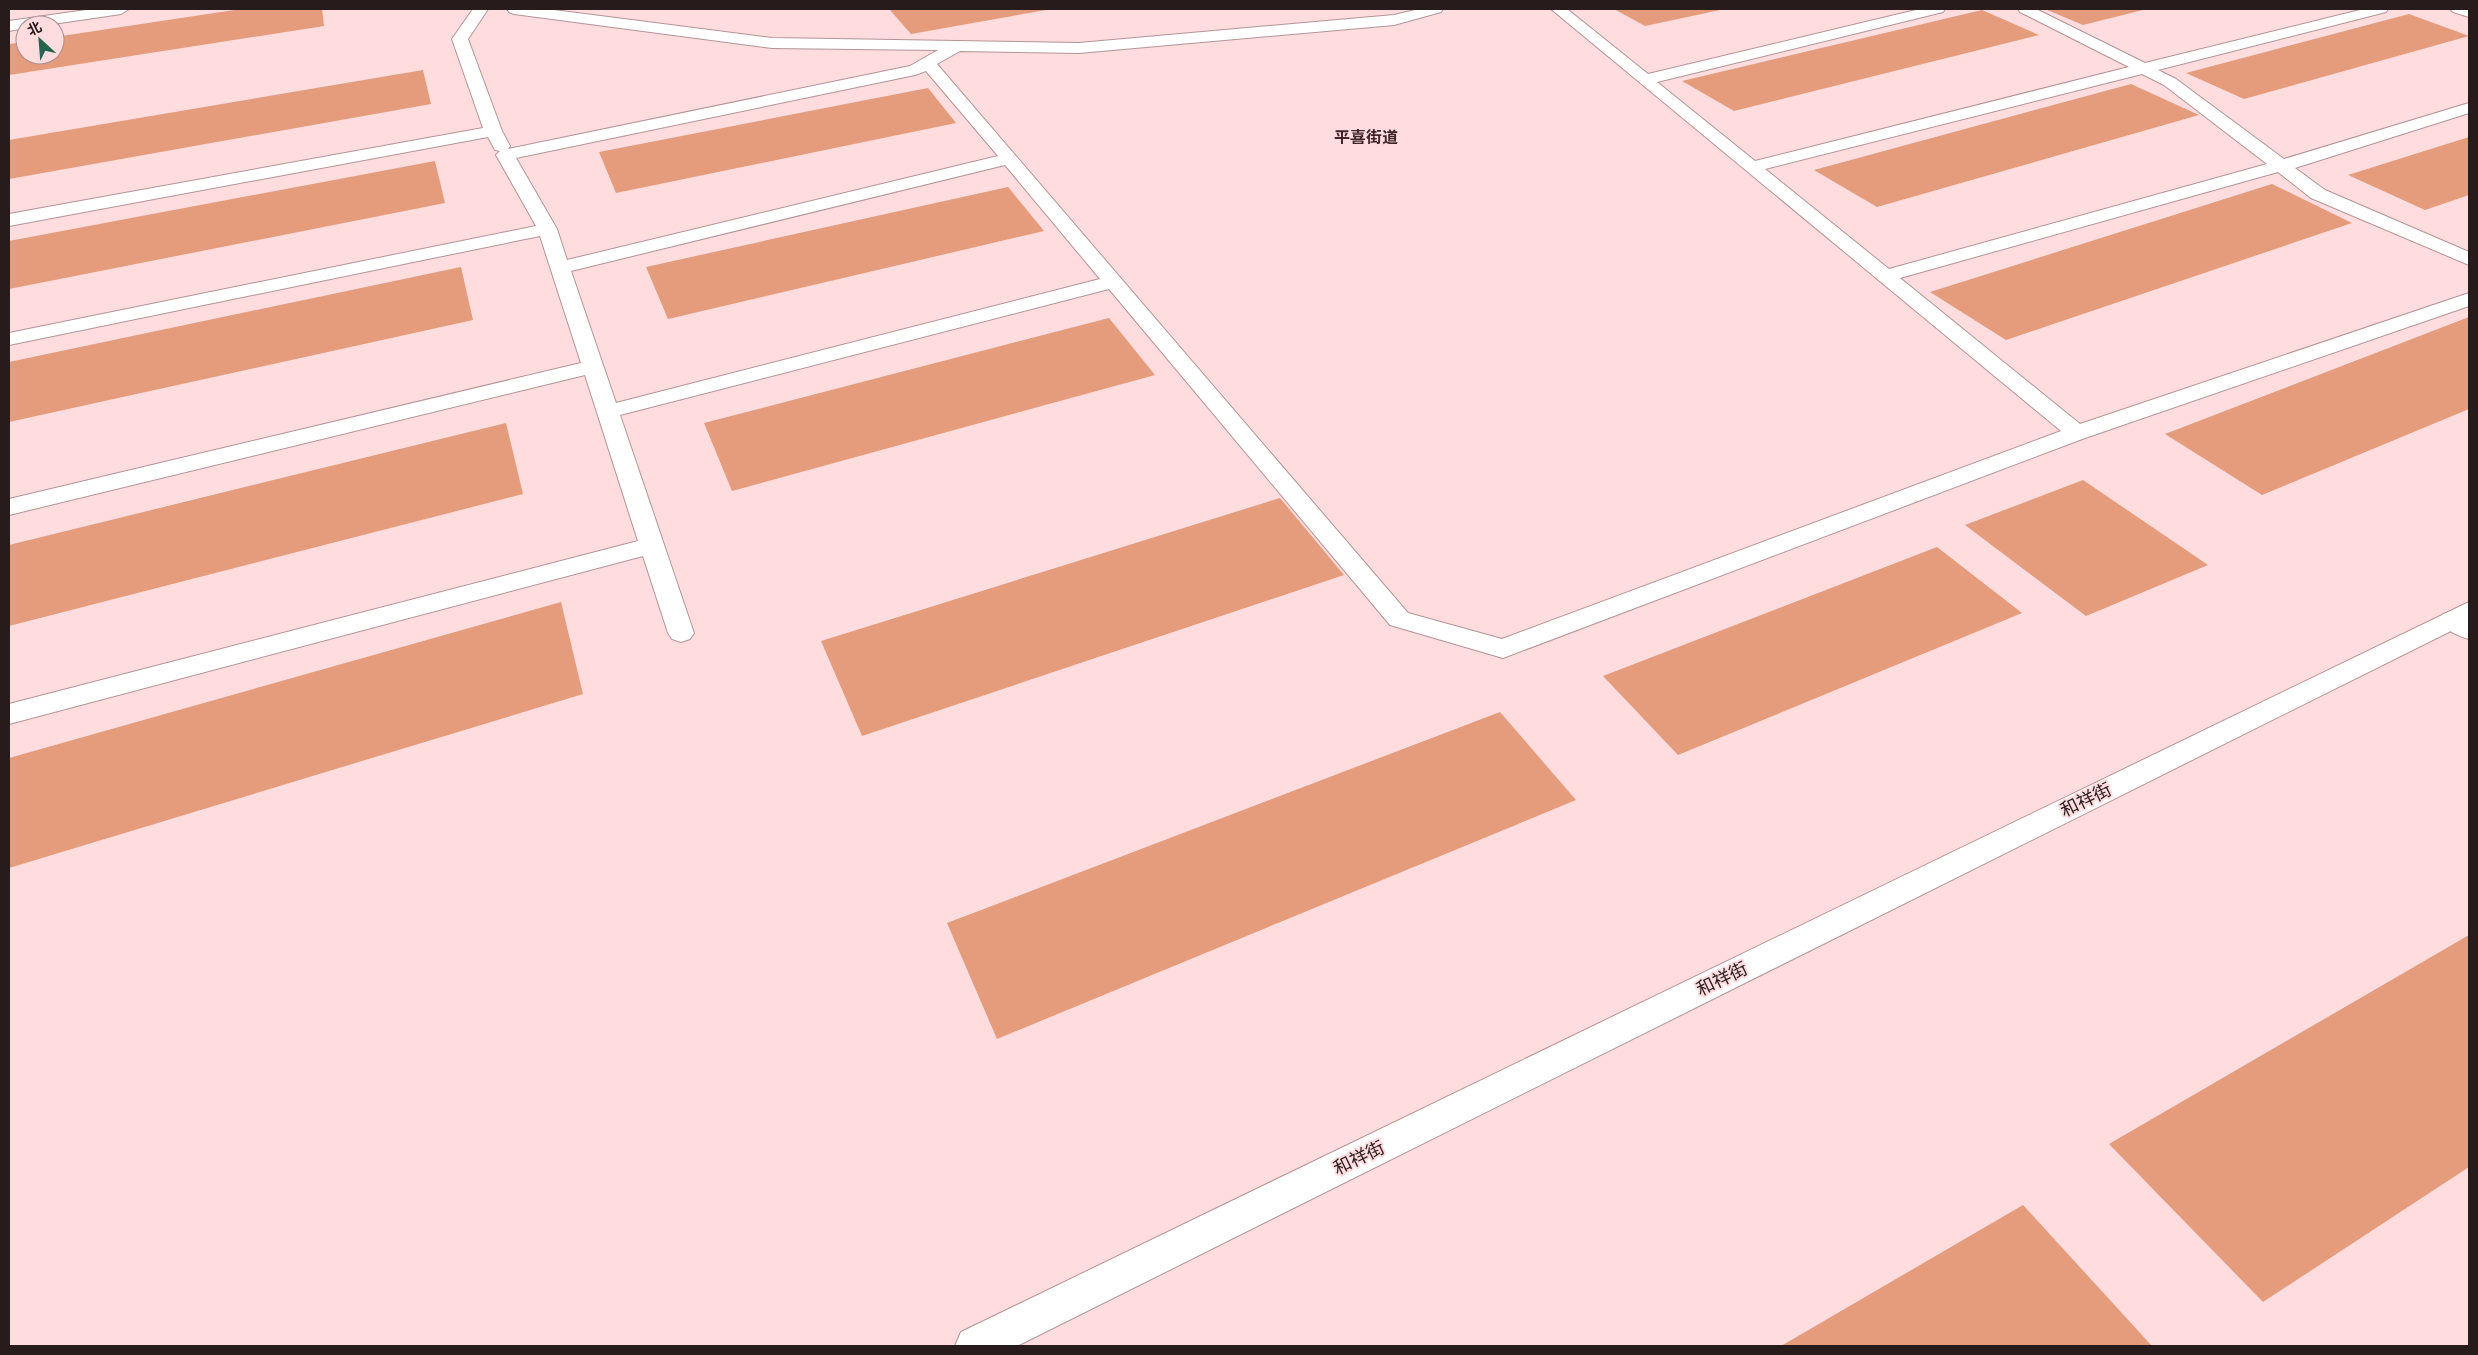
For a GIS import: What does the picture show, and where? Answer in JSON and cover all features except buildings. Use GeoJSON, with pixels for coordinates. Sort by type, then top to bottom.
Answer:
{"type":"FeatureCollection","features":[{"type":"Feature","properties":{"kind":"street"},"geometry":{"type":"LineString","coordinates":[[9,26],[121,9]]}},
{"type":"Feature","properties":{"kind":"street"},"geometry":{"type":"LineString","coordinates":[[480,9],[460,39],[492,130],[547,229],[681,633]]}},
{"type":"Feature","properties":{"kind":"street"},"geometry":{"type":"LineString","coordinates":[[514,9],[772,43],[1079,48],[1394,20],[1436,9]]}},
{"type":"Feature","properties":{"kind":"street"},"geometry":{"type":"LineString","coordinates":[[1558,9],[2077,433]]}},
{"type":"Feature","properties":{"kind":"street"},"geometry":{"type":"LineString","coordinates":[[1645,80],[1938,9]]}},
{"type":"Feature","properties":{"kind":"street"},"geometry":{"type":"LineString","coordinates":[[2026,9],[2170,82],[2318,194],[2469,259]]}},
{"type":"Feature","properties":{"kind":"street"},"geometry":{"type":"LineString","coordinates":[[1752,167],[2381,9]]}},
{"type":"Feature","properties":{"kind":"street"},"geometry":{"type":"LineString","coordinates":[[2458,9],[2469,13]]}},
{"type":"Feature","properties":{"kind":"street"},"geometry":{"type":"LineString","coordinates":[[505,155],[915,70],[958,46]]}},
{"type":"Feature","properties":{"kind":"street"},"geometry":{"type":"LineString","coordinates":[[928,63],[1399,619],[1503,649],[2077,433],[2469,299]]}},
{"type":"Feature","properties":{"kind":"street"},"geometry":{"type":"LineString","coordinates":[[1886,276],[2281,166],[2469,108]]}},
{"type":"Feature","properties":{"kind":"street"},"geometry":{"type":"LineString","coordinates":[[9,220],[492,130]]}},
{"type":"Feature","properties":{"kind":"street"},"geometry":{"type":"LineString","coordinates":[[560,268],[1009,159]]}},
{"type":"Feature","properties":{"kind":"street"},"geometry":{"type":"LineString","coordinates":[[9,339],[547,229]]}},
{"type":"Feature","properties":{"kind":"street"},"geometry":{"type":"LineString","coordinates":[[608,412],[1114,282]]}},
{"type":"Feature","properties":{"kind":"street"},"geometry":{"type":"LineString","coordinates":[[9,507],[592,367]]}},
{"type":"Feature","properties":{"kind":"street"},"geometry":{"type":"LineString","coordinates":[[9,714],[652,545]]}},
{"type":"Feature","properties":{"kind":"street","name":"和祥街"},"geometry":{"type":"LineString","coordinates":[[975,1346],[2464,620]]}},
{"type":"Feature","properties":{"kind":"district","name":"平喜街道"},"geometry":{"type":"Point","coordinates":[1366,137]}}]}
